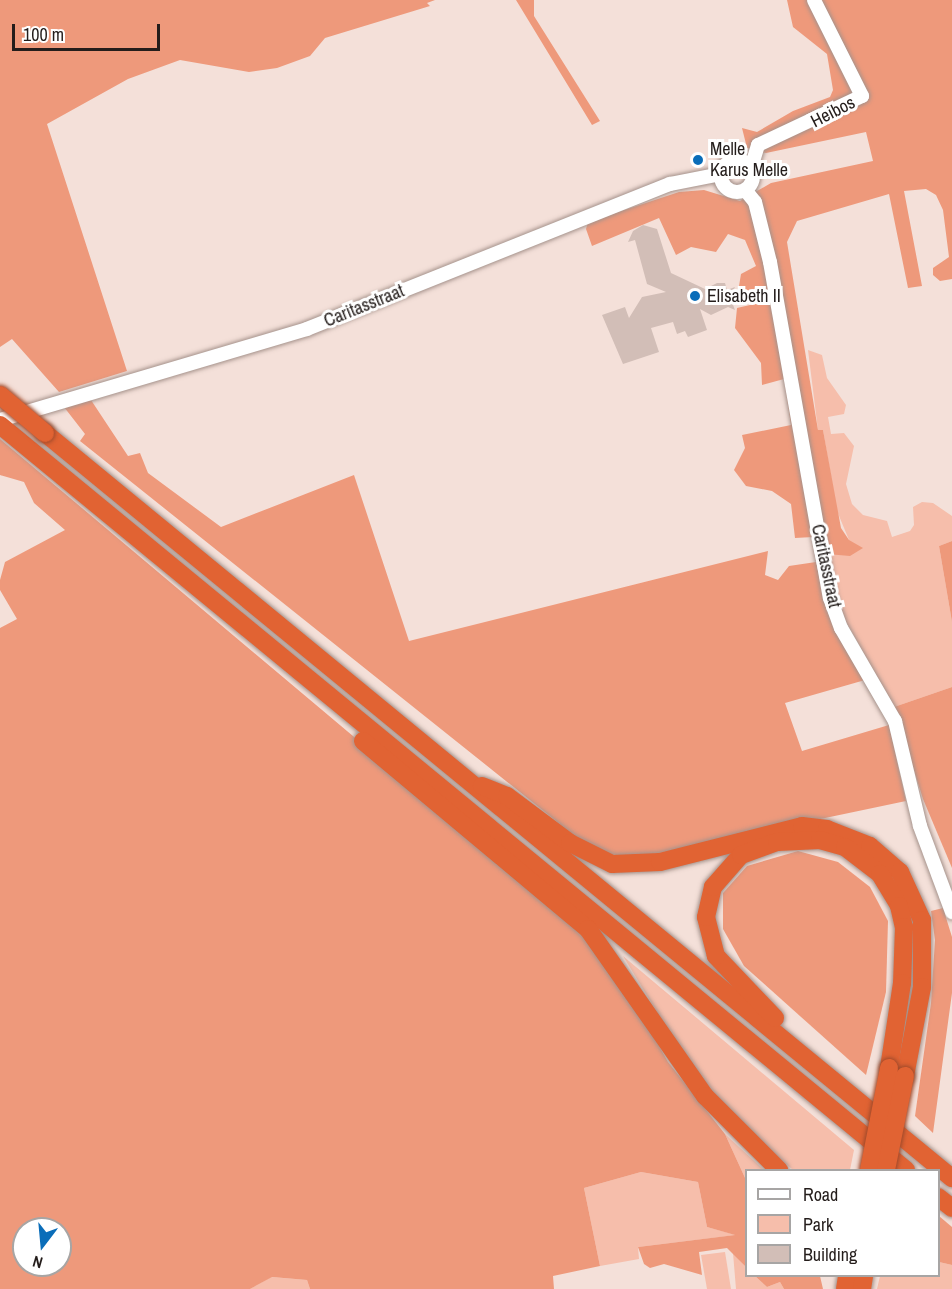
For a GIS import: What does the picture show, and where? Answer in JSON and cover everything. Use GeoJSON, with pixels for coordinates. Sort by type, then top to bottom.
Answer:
{"type":"FeatureCollection","features":[{"type":"Feature","properties":{"kind":"highway"},"geometry":{"type":"LineString","coordinates":[[0,395],[464,779],[952,1178]]}},
{"type":"Feature","properties":{"kind":"highway"},"geometry":{"type":"LineString","coordinates":[[0,425],[905,1169]]}},
{"type":"Feature","properties":{"kind":"highway"},"geometry":{"type":"LineString","coordinates":[[46,463],[87,509],[588,928],[705,1096],[778,1169]]}},
{"type":"Feature","properties":{"kind":"highway"},"geometry":{"type":"LineString","coordinates":[[464,779],[507,796],[570,843],[612,864],[660,862],[802,826],[843,833],[870,846],[900,872],[922,920],[922,987],[869,1169]]}},
{"type":"Feature","properties":{"kind":"highway"},"geometry":{"type":"LineString","coordinates":[[886,1169],[897,1072],[904,945],[899,906],[889,887],[864,859],[820,840],[777,842],[741,855],[716,881],[706,918],[716,956],[728,974],[798,1038],[952,1163]]}},
{"type":"Feature","properties":{"kind":"highway"},"geometry":{"type":"LineString","coordinates":[[940,1198],[952,1208]]}},
{"type":"Feature","properties":{"kind":"street","name":"Heibos"},"geometry":{"type":"LineString","coordinates":[[751,168],[758,145],[862,96],[814,0]]}},
{"type":"Feature","properties":{"kind":"street"},"geometry":{"type":"LineString","coordinates":[[738,160],[751,168],[750,196],[725,187],[721,174],[729,162],[738,160]]}},
{"type":"Feature","properties":{"kind":"street","name":"Caritasstraat"},"geometry":{"type":"LineString","coordinates":[[0,420],[307,329],[670,184],[721,174]]}},
{"type":"Feature","properties":{"kind":"street","name":"Caritasstraat"},"geometry":{"type":"LineString","coordinates":[[750,196],[770,262],[830,598],[841,628],[895,721],[920,826],[952,912]]}},
{"type":"Feature","properties":{"kind":"green space"},"geometry":{"type":"Polygon","coordinates":[[[808,350],[822,355],[827,378],[846,405],[844,414],[828,417],[831,434],[844,433],[854,446],[846,484],[852,504],[863,515],[887,521],[892,537],[910,531],[914,525],[913,507],[922,502],[933,503],[952,516],[952,541],[939,546],[952,622],[952,687],[894,707],[839,609],[827,554],[849,540],[837,511],[823,430],[818,430],[808,350]]]}},
{"type":"Feature","properties":{"kind":"green space"},"geometry":{"type":"Polygon","coordinates":[[[623,956],[854,1150],[850,1169],[792,1169],[729,1114],[676,1043],[623,956]]]}},
{"type":"Feature","properties":{"kind":"green space"},"geometry":{"type":"Polygon","coordinates":[[[725,1134],[763,1169],[745,1169],[745,1178],[725,1134]]]}},
{"type":"Feature","properties":{"kind":"green space"},"geometry":{"type":"Polygon","coordinates":[[[641,1172],[698,1182],[707,1227],[736,1235],[638,1247],[639,1259],[600,1266],[584,1188],[641,1172]]]}},
{"type":"Feature","properties":{"kind":"green space"},"geometry":{"type":"Polygon","coordinates":[[[725,1252],[731,1289],[707,1289],[701,1255],[725,1252]]]}},
{"type":"Feature","properties":{"kind":"green space"},"geometry":{"type":"Polygon","coordinates":[[[733,1253],[745,1266],[745,1277],[756,1277],[767,1287],[780,1282],[784,1289],[736,1289],[733,1253]]]}},
{"type":"Feature","properties":{"kind":"green space"},"geometry":{"type":"Polygon","coordinates":[[[940,1262],[952,1265],[952,1289],[877,1289],[880,1277],[940,1277],[940,1262]]]}},
{"type":"Feature","properties":{"kind":"green space"},"geometry":{"type":"Polygon","coordinates":[[[271,1277],[307,1280],[310,1289],[250,1289],[271,1277]]]}},
{"type":"Feature","properties":{"kind":"shaded area"},"geometry":{"type":"Polygon","coordinates":[[[0,0],[435,0],[427,3],[430,6],[325,38],[310,56],[277,68],[249,72],[180,60],[128,79],[47,124],[127,371],[59,392],[12,339],[0,347],[0,0]]]}},
{"type":"Feature","properties":{"kind":"shaded area"},"geometry":{"type":"Polygon","coordinates":[[[516,0],[534,0],[534,16],[600,121],[592,125],[516,0]]]}},
{"type":"Feature","properties":{"kind":"shaded area"},"geometry":{"type":"Polygon","coordinates":[[[787,0],[952,0],[952,279],[940,281],[933,275],[933,268],[949,257],[943,210],[936,195],[926,189],[904,191],[922,286],[908,288],[889,194],[797,221],[787,242],[818,430],[823,430],[841,528],[849,540],[863,548],[850,556],[827,554],[813,537],[795,538],[791,504],[772,491],[746,486],[734,470],[745,448],[742,435],[791,425],[784,379],[762,385],[761,363],[735,328],[737,308],[763,302],[757,290],[742,293],[739,286],[741,274],[756,266],[745,240],[728,234],[716,252],[691,247],[676,255],[659,218],[592,246],[586,229],[588,222],[679,192],[704,190],[740,201],[771,183],[873,161],[866,132],[766,153],[747,148],[742,128],[757,132],[793,111],[830,97],[833,90],[827,54],[793,27],[787,0]]]}},
{"type":"Feature","properties":{"kind":"shaded area"},"geometry":{"type":"Polygon","coordinates":[[[91,400],[128,456],[140,453],[148,473],[221,527],[354,475],[409,641],[768,551],[765,575],[778,580],[789,566],[816,562],[824,597],[865,680],[785,703],[802,751],[889,725],[906,801],[630,859],[590,848],[80,441],[85,434],[64,407],[91,400]]]}},
{"type":"Feature","properties":{"kind":"shaded area"},"geometry":{"type":"Polygon","coordinates":[[[0,439],[593,938],[617,971],[668,1062],[725,1134],[745,1178],[745,1266],[727,1248],[699,1252],[702,1275],[664,1264],[650,1268],[644,1264],[638,1247],[735,1235],[707,1227],[698,1182],[641,1172],[584,1188],[600,1266],[553,1276],[554,1289],[310,1289],[307,1280],[272,1277],[250,1289],[0,1289],[0,628],[17,619],[0,590],[0,580],[5,562],[65,530],[34,503],[24,482],[0,475],[0,439]]]}},
{"type":"Feature","properties":{"kind":"shaded area"},"geometry":{"type":"Polygon","coordinates":[[[952,541],[952,622],[939,546],[952,541]]]}},
{"type":"Feature","properties":{"kind":"shaded area"},"geometry":{"type":"Polygon","coordinates":[[[952,687],[952,868],[923,799],[894,707],[952,687]]]}},
{"type":"Feature","properties":{"kind":"shaded area"},"geometry":{"type":"Polygon","coordinates":[[[798,851],[838,862],[870,887],[888,921],[886,992],[866,1075],[744,966],[723,929],[723,893],[747,866],[798,851]]]}},
{"type":"Feature","properties":{"kind":"shaded area"},"geometry":{"type":"Polygon","coordinates":[[[943,908],[952,937],[952,993],[933,1133],[915,1116],[931,1003],[935,940],[931,911],[943,908]]]}},
{"type":"Feature","properties":{"kind":"shaded area"},"geometry":{"type":"Polygon","coordinates":[[[940,1217],[952,1227],[952,1265],[940,1262],[940,1217]]]}},
{"type":"Feature","properties":{"kind":"shaded area"},"geometry":{"type":"Polygon","coordinates":[[[756,1277],[820,1277],[823,1289],[784,1289],[780,1282],[767,1287],[756,1277]]]}},
{"type":"Feature","properties":{"kind":"building","name":"Elisabeth II"},"geometry":{"type":"Polygon","coordinates":[[[643,225],[657,229],[671,273],[705,289],[717,283],[725,283],[727,290],[735,287],[730,297],[735,310],[728,307],[711,315],[700,309],[707,330],[688,337],[685,331],[677,334],[673,322],[651,328],[659,352],[623,364],[602,315],[625,307],[629,318],[642,297],[666,292],[647,284],[635,240],[628,242],[633,231],[643,225]]]}},
{"type":"Feature","properties":{"kind":"place","name":"Melle Karus Melle"},"geometry":{"type":"Point","coordinates":[698,160]}},
{"type":"Feature","properties":{"kind":"place","name":"Elisabeth II"},"geometry":{"type":"Point","coordinates":[695,296]}}]}
